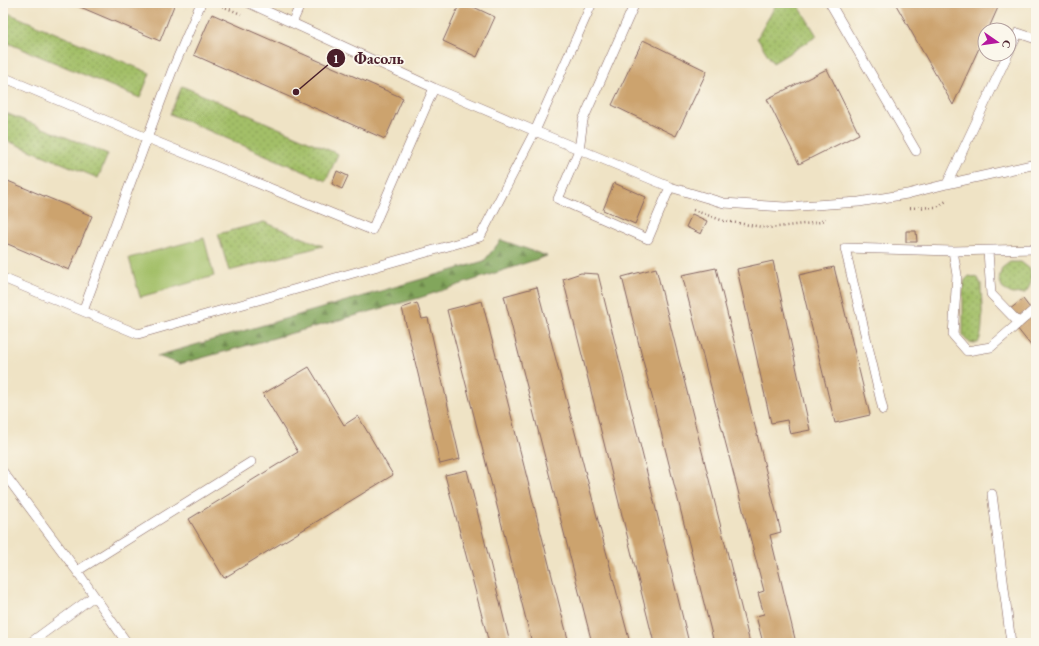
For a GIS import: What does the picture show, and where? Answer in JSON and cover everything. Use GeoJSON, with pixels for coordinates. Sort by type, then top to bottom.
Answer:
{"type":"FeatureCollection","features":[{"type":"Feature","properties":{"kind":"lane"},"geometry":{"type":"LineString","coordinates":[[83,311],[172,71],[201,3]]}},
{"type":"Feature","properties":{"kind":"lane"},"geometry":{"type":"LineString","coordinates":[[249,3],[434,88],[579,150],[670,187],[724,203],[785,207],[859,202],[908,194],[1036,164]]}},
{"type":"Feature","properties":{"kind":"lane"},"geometry":{"type":"LineString","coordinates":[[292,23],[301,3]]}},
{"type":"Feature","properties":{"kind":"lane"},"geometry":{"type":"LineString","coordinates":[[3,278],[138,334],[480,237],[535,131],[592,3]]}},
{"type":"Feature","properties":{"kind":"lane"},"geometry":{"type":"LineString","coordinates":[[635,3],[583,120],[579,150],[558,199],[648,238],[670,187]]}},
{"type":"Feature","properties":{"kind":"lane"},"geometry":{"type":"LineString","coordinates":[[830,3],[916,151]]}},
{"type":"Feature","properties":{"kind":"lane"},"geometry":{"type":"LineString","coordinates":[[1017,35],[1018,33],[1036,39]]}},
{"type":"Feature","properties":{"kind":"lane"},"geometry":{"type":"LineString","coordinates":[[947,184],[1005,62]]}},
{"type":"Feature","properties":{"kind":"lane"},"geometry":{"type":"LineString","coordinates":[[3,77],[372,230],[434,88]]}},
{"type":"Feature","properties":{"kind":"lane"},"geometry":{"type":"LineString","coordinates":[[883,410],[845,248],[952,251],[1036,249]]}},
{"type":"Feature","properties":{"kind":"lane"},"geometry":{"type":"LineString","coordinates":[[952,251],[957,275],[953,335],[967,351],[991,347],[1036,308]]}},
{"type":"Feature","properties":{"kind":"lane"},"geometry":{"type":"LineString","coordinates":[[988,251],[991,294],[1019,323]]}},
{"type":"Feature","properties":{"kind":"lane"},"geometry":{"type":"LineString","coordinates":[[77,571],[251,462]]}},
{"type":"Feature","properties":{"kind":"lane"},"geometry":{"type":"LineString","coordinates":[[3,472],[77,571],[127,643]]}},
{"type":"Feature","properties":{"kind":"lane"},"geometry":{"type":"LineString","coordinates":[[992,494],[1011,643]]}},
{"type":"Feature","properties":{"kind":"lane"},"geometry":{"type":"LineString","coordinates":[[30,643],[94,596]]}},
{"type":"Feature","properties":{"kind":"green space"},"geometry":{"type":"Polygon","coordinates":[[[777,3],[797,3],[817,36],[773,63],[757,38],[777,3]]]}},
{"type":"Feature","properties":{"kind":"green space"},"geometry":{"type":"Polygon","coordinates":[[[3,11],[150,73],[140,98],[3,41],[3,11]]]}},
{"type":"Feature","properties":{"kind":"green space"},"geometry":{"type":"Polygon","coordinates":[[[182,86],[338,154],[326,181],[170,114],[182,86]]]}},
{"type":"Feature","properties":{"kind":"green space"},"geometry":{"type":"Polygon","coordinates":[[[3,112],[108,154],[98,178],[3,139],[3,112]]]}},
{"type":"Feature","properties":{"kind":"green space"},"geometry":{"type":"Polygon","coordinates":[[[264,222],[323,246],[229,271],[218,234],[264,222]]]}},
{"type":"Feature","properties":{"kind":"green space"},"geometry":{"type":"Polygon","coordinates":[[[204,238],[214,276],[140,297],[129,258],[204,238]]]}},
{"type":"Feature","properties":{"kind":"green space"},"geometry":{"type":"Polygon","coordinates":[[[501,240],[547,256],[419,298],[180,364],[157,356],[484,261],[501,240]]]}},
{"type":"Feature","properties":{"kind":"green space"},"geometry":{"type":"Polygon","coordinates":[[[1010,262],[1021,262],[1030,269],[1031,282],[1025,293],[1012,294],[1003,289],[999,279],[1002,268],[1010,262]]]}},
{"type":"Feature","properties":{"kind":"green space"},"geometry":{"type":"Polygon","coordinates":[[[969,276],[978,278],[981,284],[982,323],[978,343],[969,342],[963,336],[963,288],[965,280],[969,276]]]}},
{"type":"Feature","properties":{"kind":"building"},"geometry":{"type":"Polygon","coordinates":[[[71,3],[175,3],[160,41],[71,3]]]}},
{"type":"Feature","properties":{"kind":"building"},"geometry":{"type":"Polygon","coordinates":[[[460,3],[465,3],[495,17],[477,57],[443,41],[460,3]]]}},
{"type":"Feature","properties":{"kind":"building"},"geometry":{"type":"Polygon","coordinates":[[[895,3],[1000,3],[992,22],[977,22],[977,52],[953,105],[895,3]]]}},
{"type":"Feature","properties":{"kind":"building"},"geometry":{"type":"Polygon","coordinates":[[[212,14],[403,98],[385,139],[194,55],[212,14]]]}},
{"type":"Feature","properties":{"kind":"building"},"geometry":{"type":"Polygon","coordinates":[[[643,40],[707,71],[676,136],[612,105],[643,40]]]}},
{"type":"Feature","properties":{"kind":"building"},"geometry":{"type":"Polygon","coordinates":[[[827,69],[859,134],[799,164],[767,99],[827,69]]]}},
{"type":"Feature","properties":{"kind":"building"},"geometry":{"type":"Polygon","coordinates":[[[337,171],[348,176],[342,189],[332,184],[337,171]]]}},
{"type":"Feature","properties":{"kind":"building"},"geometry":{"type":"Polygon","coordinates":[[[3,179],[92,216],[69,270],[3,242],[3,179]]]}},
{"type":"Feature","properties":{"kind":"building"},"geometry":{"type":"Polygon","coordinates":[[[614,183],[646,197],[635,224],[603,210],[614,183]]]}},
{"type":"Feature","properties":{"kind":"building"},"geometry":{"type":"Polygon","coordinates":[[[692,214],[707,221],[701,234],[686,227],[692,214]]]}},
{"type":"Feature","properties":{"kind":"building"},"geometry":{"type":"Polygon","coordinates":[[[906,231],[916,231],[917,242],[906,242],[906,231]]]}},
{"type":"Feature","properties":{"kind":"building"},"geometry":{"type":"Polygon","coordinates":[[[773,261],[810,430],[790,434],[787,420],[771,423],[737,269],[773,261]]]}},
{"type":"Feature","properties":{"kind":"building"},"geometry":{"type":"Polygon","coordinates":[[[834,267],[870,415],[835,423],[799,275],[834,267]]]}},
{"type":"Feature","properties":{"kind":"building"},"geometry":{"type":"Polygon","coordinates":[[[656,268],[750,643],[714,643],[622,277],[656,268]]]}},
{"type":"Feature","properties":{"kind":"building"},"geometry":{"type":"Polygon","coordinates":[[[716,268],[781,532],[770,535],[796,643],[763,643],[756,616],[764,614],[758,593],[764,591],[682,275],[716,268]]]}},
{"type":"Feature","properties":{"kind":"building"},"geometry":{"type":"Polygon","coordinates":[[[581,273],[598,274],[689,643],[654,643],[563,279],[581,273]]]}},
{"type":"Feature","properties":{"kind":"building"},"geometry":{"type":"Polygon","coordinates":[[[537,287],[630,643],[592,643],[504,296],[537,287]]]}},
{"type":"Feature","properties":{"kind":"building"},"geometry":{"type":"Polygon","coordinates":[[[1023,299],[1036,316],[1036,352],[1005,313],[1023,299]]]}},
{"type":"Feature","properties":{"kind":"building"},"geometry":{"type":"Polygon","coordinates":[[[482,301],[569,643],[532,643],[447,310],[482,301]]]}},
{"type":"Feature","properties":{"kind":"building"},"geometry":{"type":"Polygon","coordinates":[[[417,303],[422,319],[428,318],[460,459],[440,464],[402,308],[417,303]]]}},
{"type":"Feature","properties":{"kind":"building"},"geometry":{"type":"Polygon","coordinates":[[[309,367],[344,425],[358,416],[393,475],[224,578],[189,519],[298,452],[263,394],[309,367]]]}},
{"type":"Feature","properties":{"kind":"building"},"geometry":{"type":"Polygon","coordinates":[[[467,470],[510,643],[489,643],[445,475],[467,470]]]}},
{"type":"Feature","properties":{"kind":"place","name":"Фасоль"},"geometry":{"type":"Point","coordinates":[296,92]}}]}
